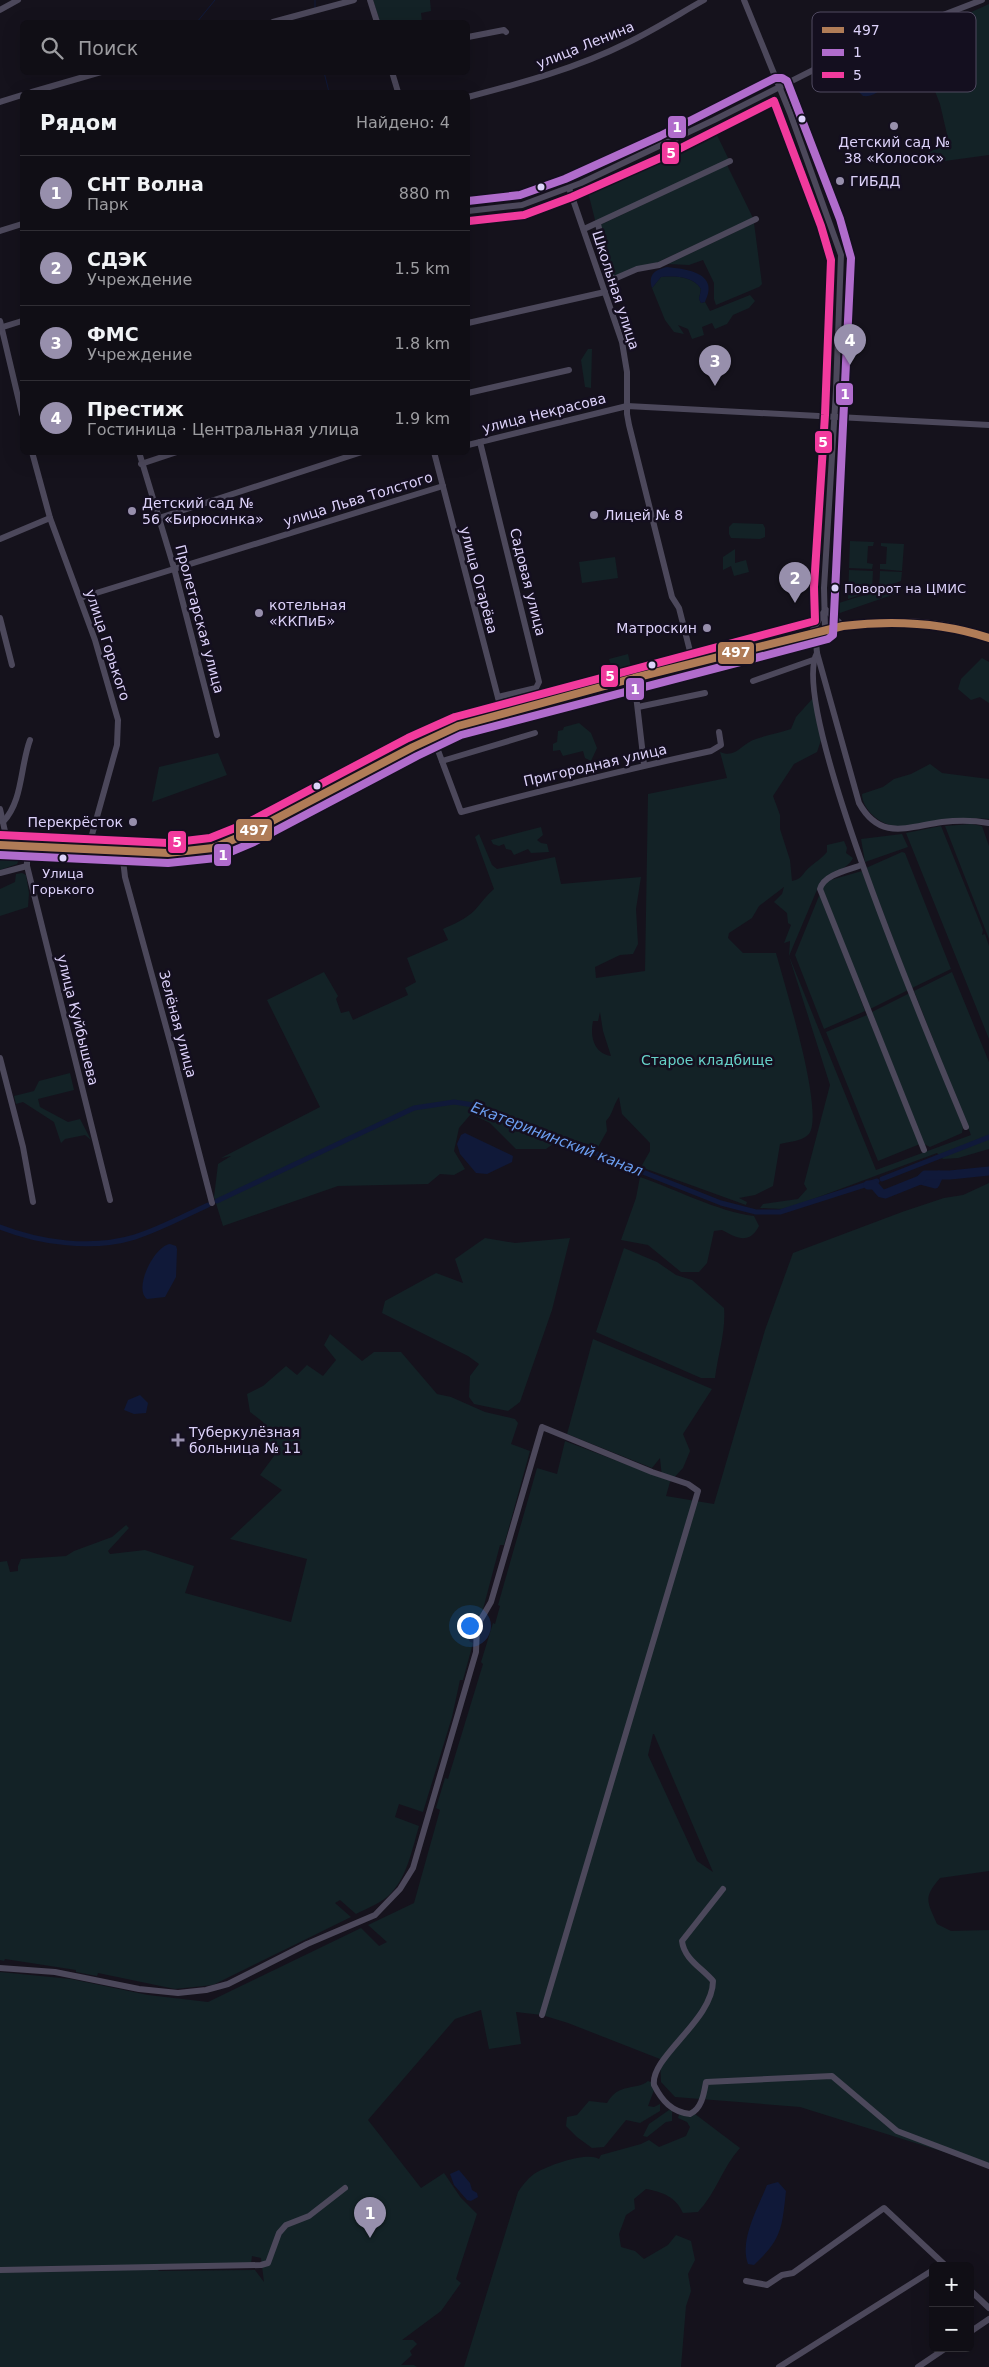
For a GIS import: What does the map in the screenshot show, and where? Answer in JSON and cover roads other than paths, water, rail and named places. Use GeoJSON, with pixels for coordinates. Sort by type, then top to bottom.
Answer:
{"type":"FeatureCollection","features":[{"type":"Feature","properties":{"kind":"main road"},"geometry":{"type":"LineString","coordinates":[[4,845],[178,853],[221,846],[250,833],[433,737],[458,726],[502,713],[813,632],[843,626],[881,621],[917,622],[949,627],[989,638]]}},
{"type":"Feature","properties":{"kind":"street"},"geometry":{"type":"LineString","coordinates":[[0,10],[18,0]]}},
{"type":"Feature","properties":{"kind":"street"},"geometry":{"type":"LineString","coordinates":[[280,20],[354,0]]}},
{"type":"Feature","properties":{"kind":"street"},"geometry":{"type":"LineString","coordinates":[[370,0],[376,20]]}},
{"type":"Feature","properties":{"kind":"street","name":"улица Ленина"},"geometry":{"type":"LineString","coordinates":[[470,96],[534,79],[604,53],[646,34],[704,0]]}},
{"type":"Feature","properties":{"kind":"street"},"geometry":{"type":"LineString","coordinates":[[744,0],[831,223],[841,255],[825,629]]}},
{"type":"Feature","properties":{"kind":"street"},"geometry":{"type":"LineString","coordinates":[[950,12],[982,0]]}},
{"type":"Feature","properties":{"kind":"street"},"geometry":{"type":"LineString","coordinates":[[470,37],[504,30],[506,32]]}},
{"type":"Feature","properties":{"kind":"street"},"geometry":{"type":"LineString","coordinates":[[470,211],[522,205],[569,188],[656,148],[812,71]]}},
{"type":"Feature","properties":{"kind":"street"},"geometry":{"type":"LineString","coordinates":[[39,90],[91,75]]}},
{"type":"Feature","properties":{"kind":"street"},"geometry":{"type":"LineString","coordinates":[[393,75],[397,90]]}},
{"type":"Feature","properties":{"kind":"street"},"geometry":{"type":"LineString","coordinates":[[0,102],[20,96]]}},
{"type":"Feature","properties":{"kind":"street"},"geometry":{"type":"LineString","coordinates":[[584,229],[730,161]]}},
{"type":"Feature","properties":{"kind":"street","name":"Школьная улица"},"geometry":{"type":"LineString","coordinates":[[569,188],[624,352],[627,372],[629,425],[672,597],[678,608],[693,663]]}},
{"type":"Feature","properties":{"kind":"street"},"geometry":{"type":"LineString","coordinates":[[598,224],[610,276],[614,279],[637,269],[660,265],[756,219]]}},
{"type":"Feature","properties":{"kind":"street"},"geometry":{"type":"LineString","coordinates":[[0,231],[20,225]]}},
{"type":"Feature","properties":{"kind":"street"},"geometry":{"type":"LineString","coordinates":[[470,323],[605,292]]}},
{"type":"Feature","properties":{"kind":"street"},"geometry":{"type":"LineString","coordinates":[[20,321],[1,326],[20,406]]}},
{"type":"Feature","properties":{"kind":"street"},"geometry":{"type":"LineString","coordinates":[[470,393],[569,370]]}},
{"type":"Feature","properties":{"kind":"street","name":"улица Некрасова"},"geometry":{"type":"LineString","coordinates":[[470,444],[627,406],[989,425]]}},
{"type":"Feature","properties":{"kind":"street","name":"Садовая улица"},"geometry":{"type":"LineString","coordinates":[[480,442],[539,682],[536,688],[498,697]]}},
{"type":"Feature","properties":{"kind":"street","name":"улица Горького"},"geometry":{"type":"LineString","coordinates":[[33,455],[50,518],[80,598],[117,711],[119,729],[117,745],[88,849]]}},
{"type":"Feature","properties":{"kind":"street","name":"Пролетарская улица"},"geometry":{"type":"LineString","coordinates":[[140,455],[174,568],[217,735]]}},
{"type":"Feature","properties":{"kind":"street"},"geometry":{"type":"LineString","coordinates":[[141,464],[168,455]]}},
{"type":"Feature","properties":{"kind":"street"},"geometry":{"type":"LineString","coordinates":[[160,518],[353,455]]}},
{"type":"Feature","properties":{"kind":"street","name":"улица Огарёва"},"geometry":{"type":"LineString","coordinates":[[435,455],[502,713]]}},
{"type":"Feature","properties":{"kind":"street","name":"улица Льва Толстого"},"geometry":{"type":"LineString","coordinates":[[80,598],[174,568],[215,558],[442,486]]}},
{"type":"Feature","properties":{"kind":"street"},"geometry":{"type":"LineString","coordinates":[[0,539],[50,518]]}},
{"type":"Feature","properties":{"kind":"street"},"geometry":{"type":"LineString","coordinates":[[825,609],[843,626]]}},
{"type":"Feature","properties":{"kind":"street"},"geometry":{"type":"LineString","coordinates":[[825,609],[813,632],[817,653],[859,803],[864,813],[873,821],[895,830],[958,820],[989,823]]}},
{"type":"Feature","properties":{"kind":"street"},"geometry":{"type":"LineString","coordinates":[[0,618],[12,665]]}},
{"type":"Feature","properties":{"kind":"street"},"geometry":{"type":"LineString","coordinates":[[817,653],[813,660],[816,715],[862,865],[966,1127]]}},
{"type":"Feature","properties":{"kind":"street"},"geometry":{"type":"LineString","coordinates":[[753,681],[813,660]]}},
{"type":"Feature","properties":{"kind":"street"},"geometry":{"type":"LineString","coordinates":[[634,678],[644,764]]}},
{"type":"Feature","properties":{"kind":"street"},"geometry":{"type":"LineString","coordinates":[[638,707],[705,693]]}},
{"type":"Feature","properties":{"kind":"street","name":"Пригородная улица"},"geometry":{"type":"LineString","coordinates":[[442,761],[461,812],[531,792],[620,773],[644,764],[716,749],[721,745],[719,732]]}},
{"type":"Feature","properties":{"kind":"street"},"geometry":{"type":"LineString","coordinates":[[433,737],[442,761],[535,733]]}},
{"type":"Feature","properties":{"kind":"street"},"geometry":{"type":"LineString","coordinates":[[3,822],[15,803],[30,740]]}},
{"type":"Feature","properties":{"kind":"street"},"geometry":{"type":"LineString","coordinates":[[0,809],[3,822],[4,845]]}},
{"type":"Feature","properties":{"kind":"street","name":"улица Куйбышева"},"geometry":{"type":"LineString","coordinates":[[27,846],[27,866],[110,1200]]}},
{"type":"Feature","properties":{"kind":"street","name":"Зелёная улица"},"geometry":{"type":"LineString","coordinates":[[122,851],[125,878],[212,1203]]}},
{"type":"Feature","properties":{"kind":"street"},"geometry":{"type":"LineString","coordinates":[[862,865],[831,877],[824,881],[820,889],[924,1150]]}},
{"type":"Feature","properties":{"kind":"street"},"geometry":{"type":"LineString","coordinates":[[0,873],[27,866]]}},
{"type":"Feature","properties":{"kind":"street"},"geometry":{"type":"LineString","coordinates":[[0,1058],[23,1147],[34,1202]]}},
{"type":"Feature","properties":{"kind":"street"},"geometry":{"type":"LineString","coordinates":[[0,1968],[55,1972],[139,1989],[178,1993],[206,1990],[228,1984],[258,1971],[307,1944],[375,1914],[387,1904],[413,1868],[476,1652],[477,1626],[492,1602],[542,1428],[652,1472],[688,1484],[698,1491],[542,2015]]}},
{"type":"Feature","properties":{"kind":"street"},"geometry":{"type":"LineString","coordinates":[[723,1888],[682,1941],[683,1950],[713,1981],[713,1989],[695,2022],[656,2069],[654,2085],[665,2102],[678,2112],[690,2114],[696,2110],[702,2099],[706,2082],[832,2076],[897,2131],[989,2166]]}},
{"type":"Feature","properties":{"kind":"street"},"geometry":{"type":"LineString","coordinates":[[0,2270],[261,2265],[268,2263],[279,2233],[286,2224],[310,2216],[345,2188]]}},
{"type":"Feature","properties":{"kind":"street"},"geometry":{"type":"LineString","coordinates":[[746,2281],[767,2285],[782,2275],[793,2273],[884,2208],[940,2262]]}},
{"type":"Feature","properties":{"kind":"street"},"geometry":{"type":"LineString","coordinates":[[779,2367],[929,2273]]}},
{"type":"Feature","properties":{"kind":"street"},"geometry":{"type":"LineString","coordinates":[[974,2294],[989,2308]]}},
{"type":"Feature","properties":{"kind":"street"},"geometry":{"type":"LineString","coordinates":[[974,2329],[989,2319]]}},
{"type":"Feature","properties":{"kind":"street"},"geometry":{"type":"LineString","coordinates":[[918,2367],[940,2352]]}},
{"type":"Feature","properties":{"kind":"water"},"geometry":{"type":"Polygon","coordinates":[[[859,92],[877,92],[869,96],[863,96],[859,92]]]}},
{"type":"Feature","properties":{"kind":"water"},"geometry":{"type":"Polygon","coordinates":[[[667,267],[692,271],[705,279],[708,285],[708,292],[705,302],[701,303],[699,299],[701,289],[689,279],[661,277],[652,288],[651,280],[653,274],[667,267]]]}},
{"type":"Feature","properties":{"kind":"water"},"geometry":{"type":"Polygon","coordinates":[[[465,1133],[513,1156],[512,1162],[487,1174],[476,1173],[460,1154],[457,1144],[461,1135],[465,1133]]]}},
{"type":"Feature","properties":{"kind":"water"},"geometry":{"type":"Polygon","coordinates":[[[170,1244],[176,1246],[177,1249],[176,1277],[165,1297],[147,1299],[143,1294],[142,1286],[147,1268],[158,1252],[170,1244]]]}},
{"type":"Feature","properties":{"kind":"water"},"geometry":{"type":"Polygon","coordinates":[[[140,1395],[148,1403],[146,1413],[134,1414],[124,1410],[128,1400],[140,1395]]]}},
{"type":"Feature","properties":{"kind":"water"},"geometry":{"type":"Polygon","coordinates":[[[459,2170],[470,2183],[472,2190],[477,2193],[478,2197],[471,2201],[467,2200],[454,2185],[450,2174],[459,2170]]]}},
{"type":"Feature","properties":{"kind":"water"},"geometry":{"type":"Polygon","coordinates":[[[778,2182],[786,2191],[782,2224],[770,2248],[754,2265],[748,2264],[746,2245],[751,2224],[767,2185],[778,2182]]]}},
{"type":"Feature","properties":{"kind":"waterway"},"geometry":{"type":"LineString","coordinates":[[199,20],[215,0]]}},
{"type":"Feature","properties":{"kind":"waterway"},"geometry":{"type":"LineString","coordinates":[[315,0],[315,8]]}},
{"type":"Feature","properties":{"kind":"waterway"},"geometry":{"type":"LineString","coordinates":[[325,75],[328,90]]}},
{"type":"Feature","properties":{"kind":"waterway","name":"Екатерининский канал"},"geometry":{"type":"LineString","coordinates":[[217,1201],[414,1108],[454,1102],[474,1105],[721,1203],[756,1212],[780,1212],[877,1181]]}},
{"type":"Feature","properties":{"kind":"waterway","name":"Екатерининский канал"},"geometry":{"type":"LineString","coordinates":[[882,1179],[989,1137]]}},
{"type":"Feature","properties":{"kind":"waterway"},"geometry":{"type":"LineString","coordinates":[[868,1185],[874,1185],[881,1193],[885,1194],[920,1180],[925,1175],[950,1175],[989,1171]]}},
{"type":"Feature","properties":{"kind":"waterway"},"geometry":{"type":"LineString","coordinates":[[920,1180],[935,1184],[939,1175]]}},
{"type":"Feature","properties":{"kind":"waterway","name":"Екатерининский канал"},"geometry":{"type":"LineString","coordinates":[[0,1227],[49,1241],[84,1244],[102,1243],[119,1241],[144,1234],[208,1205]]}},
{"type":"Feature","properties":{"kind":"place","name":"Детский сад № 38 «Колосок»"},"geometry":{"type":"Point","coordinates":[894,126]}},
{"type":"Feature","properties":{"kind":"place","name":"ГИБДД"},"geometry":{"type":"Point","coordinates":[840,181]}},
{"type":"Feature","properties":{"kind":"place","name":"Престиж"},"geometry":{"type":"Point","coordinates":[850,365]}},
{"type":"Feature","properties":{"kind":"place","name":"ФМС"},"geometry":{"type":"Point","coordinates":[715,386]}},
{"type":"Feature","properties":{"kind":"place","name":"Детский сад № 56 «Бирюсинка»"},"geometry":{"type":"Point","coordinates":[132,511]}},
{"type":"Feature","properties":{"kind":"place","name":"Лицей № 8"},"geometry":{"type":"Point","coordinates":[594,515]}},
{"type":"Feature","properties":{"kind":"place","name":"Поворот на ЦМИС"},"geometry":{"type":"Point","coordinates":[835,588]}},
{"type":"Feature","properties":{"kind":"place","name":"СДЭК"},"geometry":{"type":"Point","coordinates":[795,603]}},
{"type":"Feature","properties":{"kind":"place","name":"котельная «ККПиБ»"},"geometry":{"type":"Point","coordinates":[259,613]}},
{"type":"Feature","properties":{"kind":"place","name":"Матроскин"},"geometry":{"type":"Point","coordinates":[707,628]}},
{"type":"Feature","properties":{"kind":"place","name":"Перекрёсток"},"geometry":{"type":"Point","coordinates":[133,822]}},
{"type":"Feature","properties":{"kind":"place","name":"Улица Горького"},"geometry":{"type":"Point","coordinates":[63,858]}},
{"type":"Feature","properties":{"kind":"place","name":"Туберкулёзная больница № 11"},"geometry":{"type":"Point","coordinates":[178,1440]}},
{"type":"Feature","properties":{"kind":"place","name":"СНТ Волна"},"geometry":{"type":"Point","coordinates":[370,2238]}},
{"type":"Feature","properties":{"kind":"park label","name":"Старое кладбище"},"geometry":{"type":"Point","coordinates":[707,1060]}}]}
